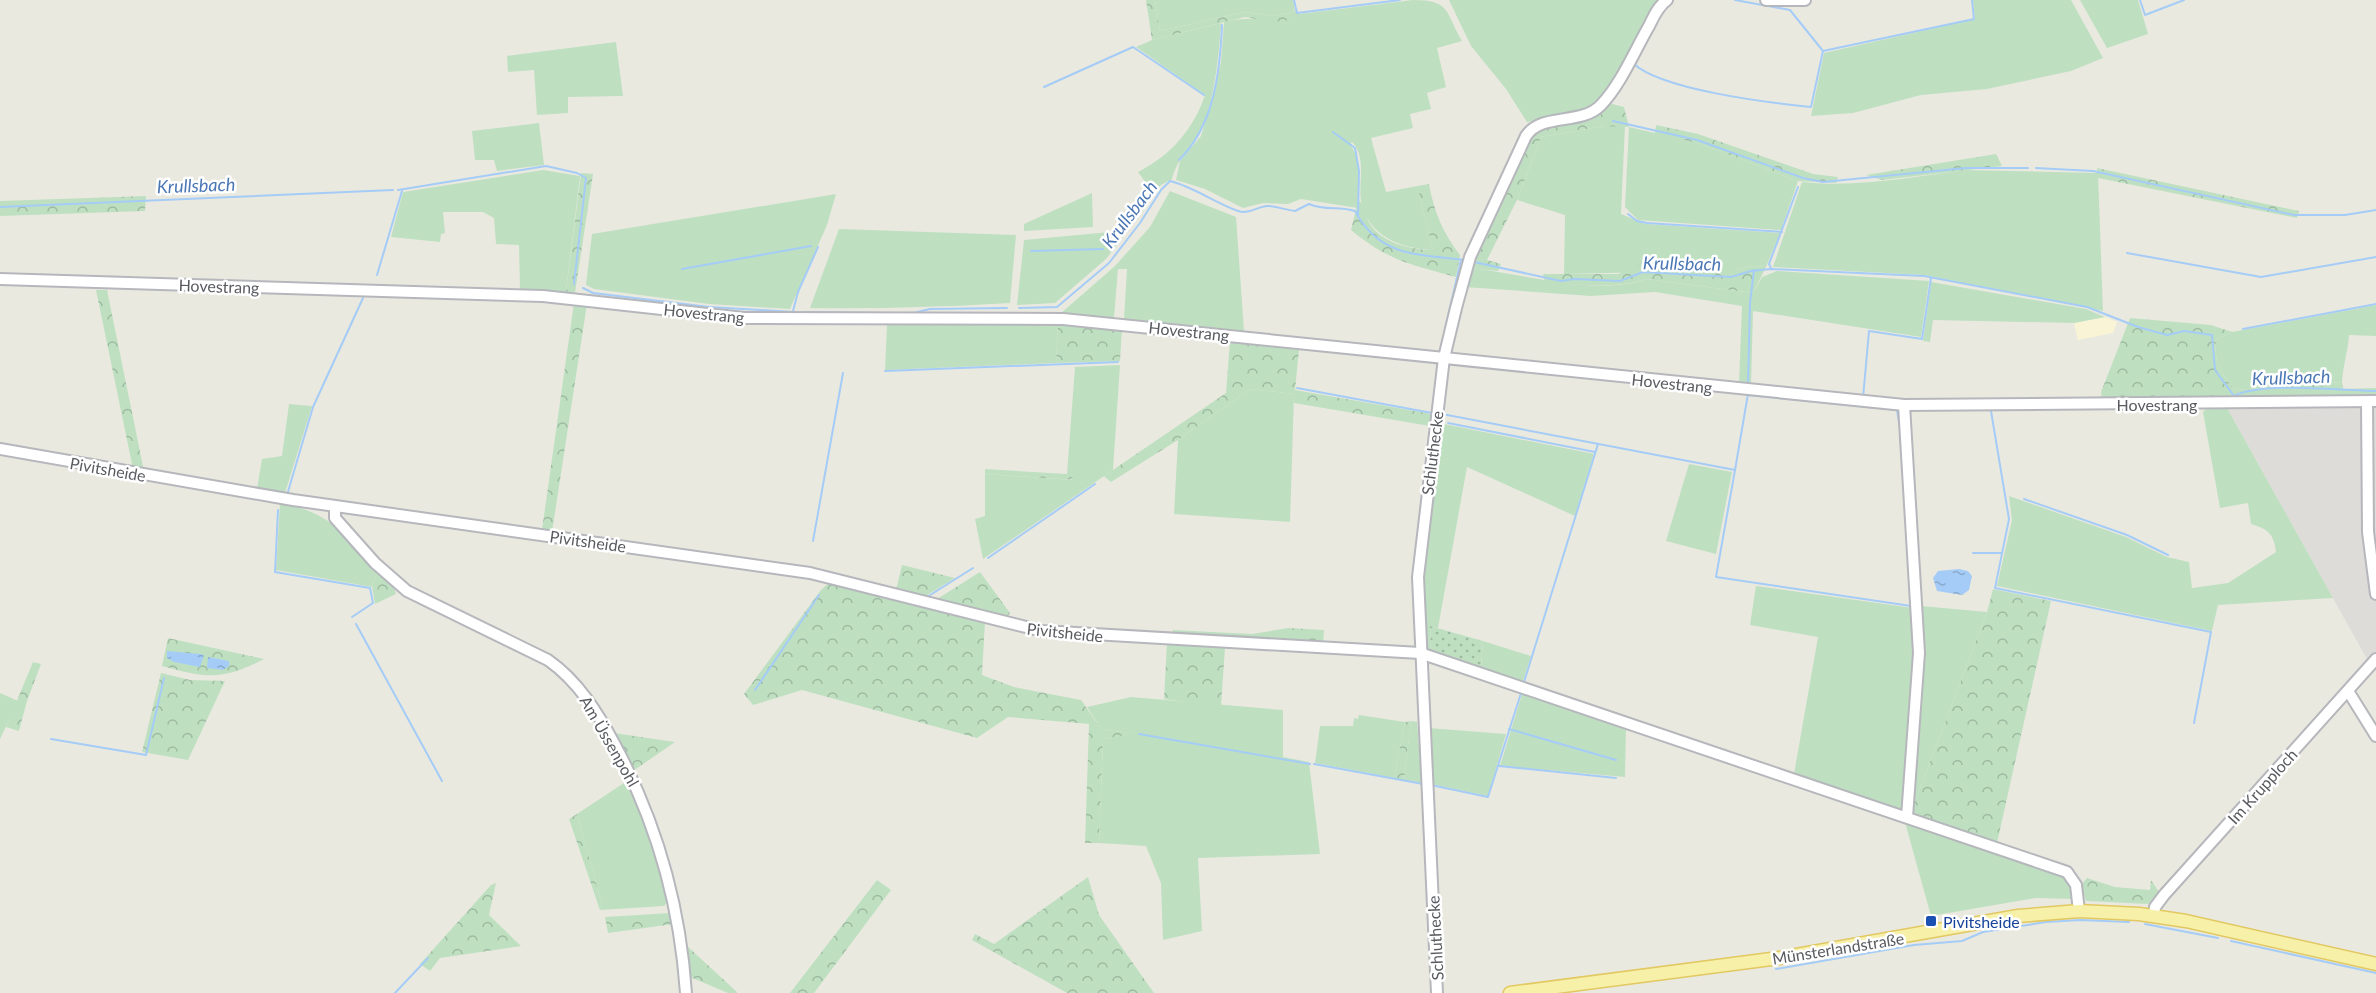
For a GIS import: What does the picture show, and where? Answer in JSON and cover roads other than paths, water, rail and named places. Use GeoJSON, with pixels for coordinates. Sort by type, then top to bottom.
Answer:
{"type":"FeatureCollection","features":[{"type":"Feature","properties":{"kind":"main road","name":"Münsterlandstraße"},"geometry":{"type":"LineString","coordinates":[[1510,993],[1779,958],[2018,916],[2079,911],[2154,916],[2376,964]]}},
{"type":"Feature","properties":{"kind":"street","name":"Schluthecke"},"geometry":{"type":"LineString","coordinates":[[1437,993],[1418,577],[1444,358],[1468,261],[1529,131],[1542,124],[1588,114],[1599,108],[1611,94],[1652,20],[1667,0]]}},
{"type":"Feature","properties":{"kind":"street"},"geometry":{"type":"LineString","coordinates":[[1766,0],[1805,0]]}},
{"type":"Feature","properties":{"kind":"street","name":"Hovestrang"},"geometry":{"type":"LineString","coordinates":[[0,279],[543,296],[755,318],[1063,319],[1904,405],[2372,401]]}},
{"type":"Feature","properties":{"kind":"street"},"geometry":{"type":"LineString","coordinates":[[2372,401],[2368,532],[2376,594]]}},
{"type":"Feature","properties":{"kind":"street"},"geometry":{"type":"LineString","coordinates":[[1904,405],[1919,653],[1907,817]]}},
{"type":"Feature","properties":{"kind":"street","name":"Pivitsheide"},"geometry":{"type":"LineString","coordinates":[[0,449],[335,507],[798,571],[1042,631],[1420,653],[2067,872],[2076,885],[2079,911]]}},
{"type":"Feature","properties":{"kind":"street","name":"Am Üssenpohl"},"geometry":{"type":"LineString","coordinates":[[335,507],[335,518],[375,562],[407,591],[548,660],[584,694],[631,775],[653,828],[675,909],[686,993]]}},
{"type":"Feature","properties":{"kind":"street","name":"Im Krupploch"},"geometry":{"type":"LineString","coordinates":[[2154,916],[2155,907],[2164,896],[2376,659]]}},
{"type":"Feature","properties":{"kind":"street"},"geometry":{"type":"LineString","coordinates":[[2348,691],[2376,736]]}},
{"type":"Feature","properties":{"kind":"water"},"geometry":{"type":"Polygon","coordinates":[[[1959,569],[1968,571],[1972,576],[1969,590],[1962,595],[1937,591],[1933,578],[1938,571],[1959,569]]]}},
{"type":"Feature","properties":{"kind":"water"},"geometry":{"type":"Polygon","coordinates":[[[167,651],[204,655],[200,667],[174,662],[167,658],[167,651]]]}},
{"type":"Feature","properties":{"kind":"water"},"geometry":{"type":"Polygon","coordinates":[[[208,657],[229,661],[229,666],[223,670],[207,668],[208,657]]]}},
{"type":"Feature","properties":{"kind":"waterway"},"geometry":{"type":"LineString","coordinates":[[1294,0],[1297,13],[1400,0]]}},
{"type":"Feature","properties":{"kind":"waterway"},"geometry":{"type":"LineString","coordinates":[[1735,0],[1790,10],[1823,51]]}},
{"type":"Feature","properties":{"kind":"waterway"},"geometry":{"type":"LineString","coordinates":[[1823,51],[1974,19],[1972,0]]}},
{"type":"Feature","properties":{"kind":"waterway"},"geometry":{"type":"LineString","coordinates":[[2140,0],[2145,15],[2184,0]]}},
{"type":"Feature","properties":{"kind":"waterway"},"geometry":{"type":"LineString","coordinates":[[1179,160],[1200,131],[1213,97],[1222,25]]}},
{"type":"Feature","properties":{"kind":"waterway"},"geometry":{"type":"LineString","coordinates":[[1044,87],[1133,47],[1204,95]]}},
{"type":"Feature","properties":{"kind":"waterway"},"geometry":{"type":"LineString","coordinates":[[1633,63],[1667,81],[1691,88],[1717,94],[1811,107],[1823,51]]}},
{"type":"Feature","properties":{"kind":"waterway"},"geometry":{"type":"LineString","coordinates":[[1613,121],[1697,140],[1803,178],[1823,182],[1966,168],[2028,168]]}},
{"type":"Feature","properties":{"kind":"waterway"},"geometry":{"type":"LineString","coordinates":[[1333,132],[1355,148],[1359,171],[1358,216]]}},
{"type":"Feature","properties":{"kind":"waterway","name":"Krullsbach"},"geometry":{"type":"LineString","coordinates":[[398,190],[546,166],[577,173],[586,178],[574,284]]}},
{"type":"Feature","properties":{"kind":"waterway"},"geometry":{"type":"LineString","coordinates":[[2036,168],[2093,171],[2294,215],[2345,215],[2376,210]]}},
{"type":"Feature","properties":{"kind":"waterway","name":"Krullsbach"},"geometry":{"type":"LineString","coordinates":[[1019,308],[1057,307],[1109,263],[1140,223],[1161,190],[1170,181],[1242,212],[1269,206],[1295,211],[1309,204],[1355,211],[1376,238],[1389,246],[1417,254],[1465,260]]}},
{"type":"Feature","properties":{"kind":"waterway"},"geometry":{"type":"LineString","coordinates":[[1771,268],[1769,264],[1798,187]]}},
{"type":"Feature","properties":{"kind":"waterway","name":"Krullsbach"},"geometry":{"type":"LineString","coordinates":[[0,207],[393,190]]}},
{"type":"Feature","properties":{"kind":"waterway"},"geometry":{"type":"LineString","coordinates":[[377,275],[402,191]]}},
{"type":"Feature","properties":{"kind":"waterway"},"geometry":{"type":"LineString","coordinates":[[1628,214],[1637,221],[1647,223],[1782,232]]}},
{"type":"Feature","properties":{"kind":"waterway"},"geometry":{"type":"LineString","coordinates":[[682,269],[811,246]]}},
{"type":"Feature","properties":{"kind":"waterway"},"geometry":{"type":"LineString","coordinates":[[793,311],[798,292],[818,247]]}},
{"type":"Feature","properties":{"kind":"waterway"},"geometry":{"type":"LineString","coordinates":[[1031,251],[1103,249]]}},
{"type":"Feature","properties":{"kind":"waterway"},"geometry":{"type":"LineString","coordinates":[[2127,253],[2261,277],[2376,257]]}},
{"type":"Feature","properties":{"kind":"waterway"},"geometry":{"type":"LineString","coordinates":[[1445,329],[1461,260]]}},
{"type":"Feature","properties":{"kind":"waterway","name":"Krullsbach"},"geometry":{"type":"LineString","coordinates":[[1474,262],[1561,281],[1574,279],[1620,281],[1643,272],[1731,277],[1751,271],[1771,269],[1924,276],[2087,307],[2138,327],[2167,335],[2184,331],[2212,335],[2215,370],[2234,396],[2247,391],[2283,388],[2376,391]]}},
{"type":"Feature","properties":{"kind":"waterway"},"geometry":{"type":"LineString","coordinates":[[1748,384],[1750,303],[1754,270]]}},
{"type":"Feature","properties":{"kind":"waterway"},"geometry":{"type":"LineString","coordinates":[[1863,398],[1869,331],[1922,339],[1931,278]]}},
{"type":"Feature","properties":{"kind":"waterway"},"geometry":{"type":"LineString","coordinates":[[112,288],[184,290]]}},
{"type":"Feature","properties":{"kind":"waterway","name":"Krullsbach"},"geometry":{"type":"LineString","coordinates":[[583,288],[593,293],[709,307],[794,312]]}},
{"type":"Feature","properties":{"kind":"waterway"},"geometry":{"type":"LineString","coordinates":[[287,495],[313,407],[363,298]]}},
{"type":"Feature","properties":{"kind":"waterway"},"geometry":{"type":"LineString","coordinates":[[2243,329],[2376,304]]}},
{"type":"Feature","properties":{"kind":"waterway","name":"Krullsbach"},"geometry":{"type":"LineString","coordinates":[[909,314],[930,309],[1007,308]]}},
{"type":"Feature","properties":{"kind":"waterway","name":"Krullsbach"},"geometry":{"type":"LineString","coordinates":[[804,312],[879,313]]}},
{"type":"Feature","properties":{"kind":"waterway"},"geometry":{"type":"LineString","coordinates":[[885,371],[1118,362]]}},
{"type":"Feature","properties":{"kind":"waterway"},"geometry":{"type":"LineString","coordinates":[[813,541],[843,373]]}},
{"type":"Feature","properties":{"kind":"waterway"},"geometry":{"type":"LineString","coordinates":[[1297,388],[1432,413]]}},
{"type":"Feature","properties":{"kind":"waterway"},"geometry":{"type":"LineString","coordinates":[[1442,414],[1735,470],[1748,394]]}},
{"type":"Feature","properties":{"kind":"waterway"},"geometry":{"type":"LineString","coordinates":[[1747,395],[1897,410],[1901,435]]}},
{"type":"Feature","properties":{"kind":"waterway"},"geometry":{"type":"LineString","coordinates":[[1991,411],[2009,519],[1995,588],[2211,632],[2194,723]]}},
{"type":"Feature","properties":{"kind":"waterway"},"geometry":{"type":"LineString","coordinates":[[1448,423],[1595,452]]}},
{"type":"Feature","properties":{"kind":"waterway"},"geometry":{"type":"LineString","coordinates":[[1524,682],[1598,444]]}},
{"type":"Feature","properties":{"kind":"waterway"},"geometry":{"type":"LineString","coordinates":[[1735,470],[1716,577],[1911,606]]}},
{"type":"Feature","properties":{"kind":"waterway"},"geometry":{"type":"LineString","coordinates":[[988,558],[1095,484]]}},
{"type":"Feature","properties":{"kind":"waterway"},"geometry":{"type":"LineString","coordinates":[[2024,499],[2127,535],[2168,555]]}},
{"type":"Feature","properties":{"kind":"waterway"},"geometry":{"type":"LineString","coordinates":[[278,510],[275,572],[370,588],[373,603],[352,617]]}},
{"type":"Feature","properties":{"kind":"waterway"},"geometry":{"type":"LineString","coordinates":[[1973,553],[2002,553]]}},
{"type":"Feature","properties":{"kind":"waterway"},"geometry":{"type":"LineString","coordinates":[[927,597],[973,568]]}},
{"type":"Feature","properties":{"kind":"waterway"},"geometry":{"type":"LineString","coordinates":[[757,571],[809,578]]}},
{"type":"Feature","properties":{"kind":"waterway"},"geometry":{"type":"LineString","coordinates":[[755,690],[819,595]]}},
{"type":"Feature","properties":{"kind":"waterway"},"geometry":{"type":"LineString","coordinates":[[356,624],[442,781]]}},
{"type":"Feature","properties":{"kind":"waterway"},"geometry":{"type":"LineString","coordinates":[[51,739],[146,755],[164,678]]}},
{"type":"Feature","properties":{"kind":"waterway"},"geometry":{"type":"LineString","coordinates":[[1431,785],[1488,797],[1522,690]]}},
{"type":"Feature","properties":{"kind":"waterway"},"geometry":{"type":"LineString","coordinates":[[1509,729],[1616,760]]}},
{"type":"Feature","properties":{"kind":"waterway"},"geometry":{"type":"LineString","coordinates":[[1139,734],[1310,764]]}},
{"type":"Feature","properties":{"kind":"waterway"},"geometry":{"type":"LineString","coordinates":[[1314,764],[1423,784]]}},
{"type":"Feature","properties":{"kind":"waterway"},"geometry":{"type":"LineString","coordinates":[[1499,766],[1616,778]]}},
{"type":"Feature","properties":{"kind":"waterway"},"geometry":{"type":"LineString","coordinates":[[2165,902],[2209,853]]}},
{"type":"Feature","properties":{"kind":"waterway"},"geometry":{"type":"LineString","coordinates":[[1776,969],[1914,945],[1962,941],[1983,932],[2046,922],[2080,920],[2129,922]]}},
{"type":"Feature","properties":{"kind":"waterway"},"geometry":{"type":"LineString","coordinates":[[2145,924],[2218,938]]}},
{"type":"Feature","properties":{"kind":"waterway"},"geometry":{"type":"LineString","coordinates":[[2231,941],[2376,973]]}},
{"type":"Feature","properties":{"kind":"waterway"},"geometry":{"type":"LineString","coordinates":[[395,993],[428,958]]}},
{"type":"Feature","properties":{"kind":"place","name":"Pivitsheide"},"geometry":{"type":"Point","coordinates":[1931,921]}}]}
